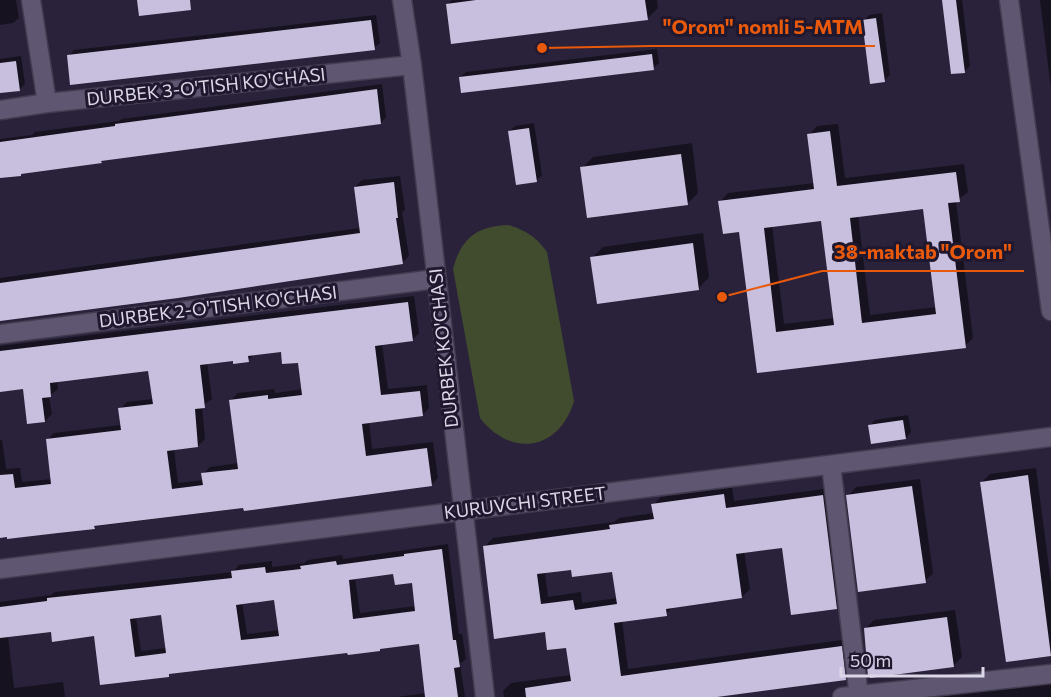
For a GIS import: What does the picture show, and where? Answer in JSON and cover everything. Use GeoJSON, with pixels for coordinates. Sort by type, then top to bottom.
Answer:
{"type":"FeatureCollection","features":[{"type":"Feature","properties":{"kind":"street"},"geometry":{"type":"LineString","coordinates":[[31,0],[47,103]]}},
{"type":"Feature","properties":{"kind":"street","name":"DURBEK KO'CHASI"},"geometry":{"type":"LineString","coordinates":[[402,0],[412,65],[485,697]]}},
{"type":"Feature","properties":{"kind":"street"},"geometry":{"type":"LineString","coordinates":[[1009,0],[1051,311]]}},
{"type":"Feature","properties":{"kind":"street","name":"DURBEK 3-O'TISH KO'CHASI"},"geometry":{"type":"LineString","coordinates":[[0,111],[47,103],[412,65]]}},
{"type":"Feature","properties":{"kind":"street","name":"DURBEK 2-O'TISH KO'CHASI"},"geometry":{"type":"LineString","coordinates":[[0,334],[436,279]]}},
{"type":"Feature","properties":{"kind":"street","name":"KURUVCHI STREET"},"geometry":{"type":"LineString","coordinates":[[0,569],[1051,437]]}},
{"type":"Feature","properties":{"kind":"street"},"geometry":{"type":"LineString","coordinates":[[831,465],[853,696],[1051,674]]}},
{"type":"Feature","properties":{"kind":"green space"},"geometry":{"type":"Polygon","coordinates":[[[509,225],[531,235],[547,252],[574,401],[567,418],[557,430],[546,439],[533,443],[519,443],[506,439],[492,431],[480,418],[453,269],[461,249],[472,236],[488,228],[509,225]]]}},
{"type":"Feature","properties":{"kind":"building"},"geometry":{"type":"Polygon","coordinates":[[[137,0],[190,0],[191,10],[139,16],[137,0]]]}},
{"type":"Feature","properties":{"kind":"building"},"geometry":{"type":"Polygon","coordinates":[[[476,0],[645,0],[648,20],[451,44],[446,4],[476,0]]]}},
{"type":"Feature","properties":{"kind":"building"},"geometry":{"type":"Polygon","coordinates":[[[942,0],[956,0],[965,73],[951,74],[942,0]]]}},
{"type":"Feature","properties":{"kind":"building"},"geometry":{"type":"Polygon","coordinates":[[[876,18],[885,82],[870,84],[862,20],[876,18]]]}},
{"type":"Feature","properties":{"kind":"building"},"geometry":{"type":"Polygon","coordinates":[[[371,20],[375,50],[70,85],[67,55],[371,20]]]}},
{"type":"Feature","properties":{"kind":"building"},"geometry":{"type":"Polygon","coordinates":[[[652,54],[654,70],[461,93],[459,77],[652,54]]]}},
{"type":"Feature","properties":{"kind":"building"},"geometry":{"type":"Polygon","coordinates":[[[16,61],[20,91],[0,93],[0,63],[16,61]]]}},
{"type":"Feature","properties":{"kind":"building"},"geometry":{"type":"Polygon","coordinates":[[[377,89],[381,124],[101,161],[102,163],[0,178],[0,142],[115,126],[115,124],[377,89]]]}},
{"type":"Feature","properties":{"kind":"building"},"geometry":{"type":"Polygon","coordinates":[[[529,128],[537,182],[516,185],[508,131],[529,128]]]}},
{"type":"Feature","properties":{"kind":"building"},"geometry":{"type":"Polygon","coordinates":[[[830,131],[837,186],[956,172],[960,202],[948,203],[966,348],[757,373],[739,232],[723,234],[718,201],[814,189],[807,134],[830,131]],[[923,209],[850,218],[862,323],[936,314],[923,209]],[[821,221],[764,228],[776,332],[834,325],[821,221]]]}},
{"type":"Feature","properties":{"kind":"building"},"geometry":{"type":"Polygon","coordinates":[[[681,154],[688,205],[587,218],[580,167],[681,154]]]}},
{"type":"Feature","properties":{"kind":"building"},"geometry":{"type":"Polygon","coordinates":[[[394,182],[398,218],[396,218],[403,264],[178,298],[0,321],[0,283],[360,233],[354,187],[394,182]]]}},
{"type":"Feature","properties":{"kind":"building"},"geometry":{"type":"Polygon","coordinates":[[[693,243],[699,290],[597,304],[590,257],[693,243]]]}},
{"type":"Feature","properties":{"kind":"building"},"geometry":{"type":"Polygon","coordinates":[[[408,302],[413,341],[375,346],[381,395],[420,391],[423,416],[362,424],[366,456],[427,448],[432,486],[244,511],[243,508],[94,526],[95,529],[0,538],[0,475],[13,474],[15,488],[51,484],[46,439],[121,430],[118,408],[153,404],[148,371],[50,383],[51,397],[42,398],[45,422],[27,424],[23,389],[0,392],[0,351],[408,302]],[[281,352],[248,356],[249,362],[233,364],[233,361],[200,365],[205,408],[195,409],[198,447],[167,451],[172,489],[203,485],[201,473],[238,469],[229,400],[268,395],[268,399],[302,395],[298,363],[282,364],[281,352]]]}},
{"type":"Feature","properties":{"kind":"building"},"geometry":{"type":"Polygon","coordinates":[[[903,420],[906,439],[871,444],[868,425],[903,420]]]}},
{"type":"Feature","properties":{"kind":"building"},"geometry":{"type":"Polygon","coordinates":[[[1028,475],[1051,656],[1006,662],[980,482],[1028,475]]]}},
{"type":"Feature","properties":{"kind":"building"},"geometry":{"type":"Polygon","coordinates":[[[912,486],[926,583],[858,592],[846,495],[912,486]]]}},
{"type":"Feature","properties":{"kind":"building"},"geometry":{"type":"Polygon","coordinates":[[[724,494],[726,508],[823,495],[837,609],[791,615],[782,548],[736,554],[742,598],[666,609],[667,616],[614,623],[621,676],[842,646],[846,680],[717,697],[526,697],[525,688],[571,681],[566,648],[547,650],[545,632],[494,639],[483,546],[610,529],[609,525],[654,519],[651,504],[724,494]],[[571,570],[537,574],[541,604],[573,600],[575,610],[617,604],[612,572],[572,577],[571,570]]]}},
{"type":"Feature","properties":{"kind":"building"},"geometry":{"type":"Polygon","coordinates":[[[442,549],[453,640],[456,640],[460,667],[454,668],[458,697],[425,697],[419,644],[348,655],[347,653],[169,674],[169,677],[100,685],[94,636],[52,642],[51,632],[0,638],[0,607],[47,601],[47,598],[232,578],[231,571],[265,567],[266,573],[301,569],[300,566],[336,561],[337,565],[404,556],[404,554],[442,549]],[[393,574],[349,580],[353,619],[415,611],[412,583],[395,585],[393,574]],[[274,600],[236,605],[241,640],[279,636],[274,600]],[[161,615],[130,619],[135,657],[166,653],[161,615]]]}},
{"type":"Feature","properties":{"kind":"building"},"geometry":{"type":"Polygon","coordinates":[[[947,617],[954,667],[868,677],[864,628],[947,617]]]}},
{"type":"Feature","properties":{"kind":"place","name":"\"Orom\" nomli 5-MTM"},"geometry":{"type":"Point","coordinates":[542,48]}},
{"type":"Feature","properties":{"kind":"place","name":"38-maktab \"Orom\""},"geometry":{"type":"Point","coordinates":[722,297]}}]}
